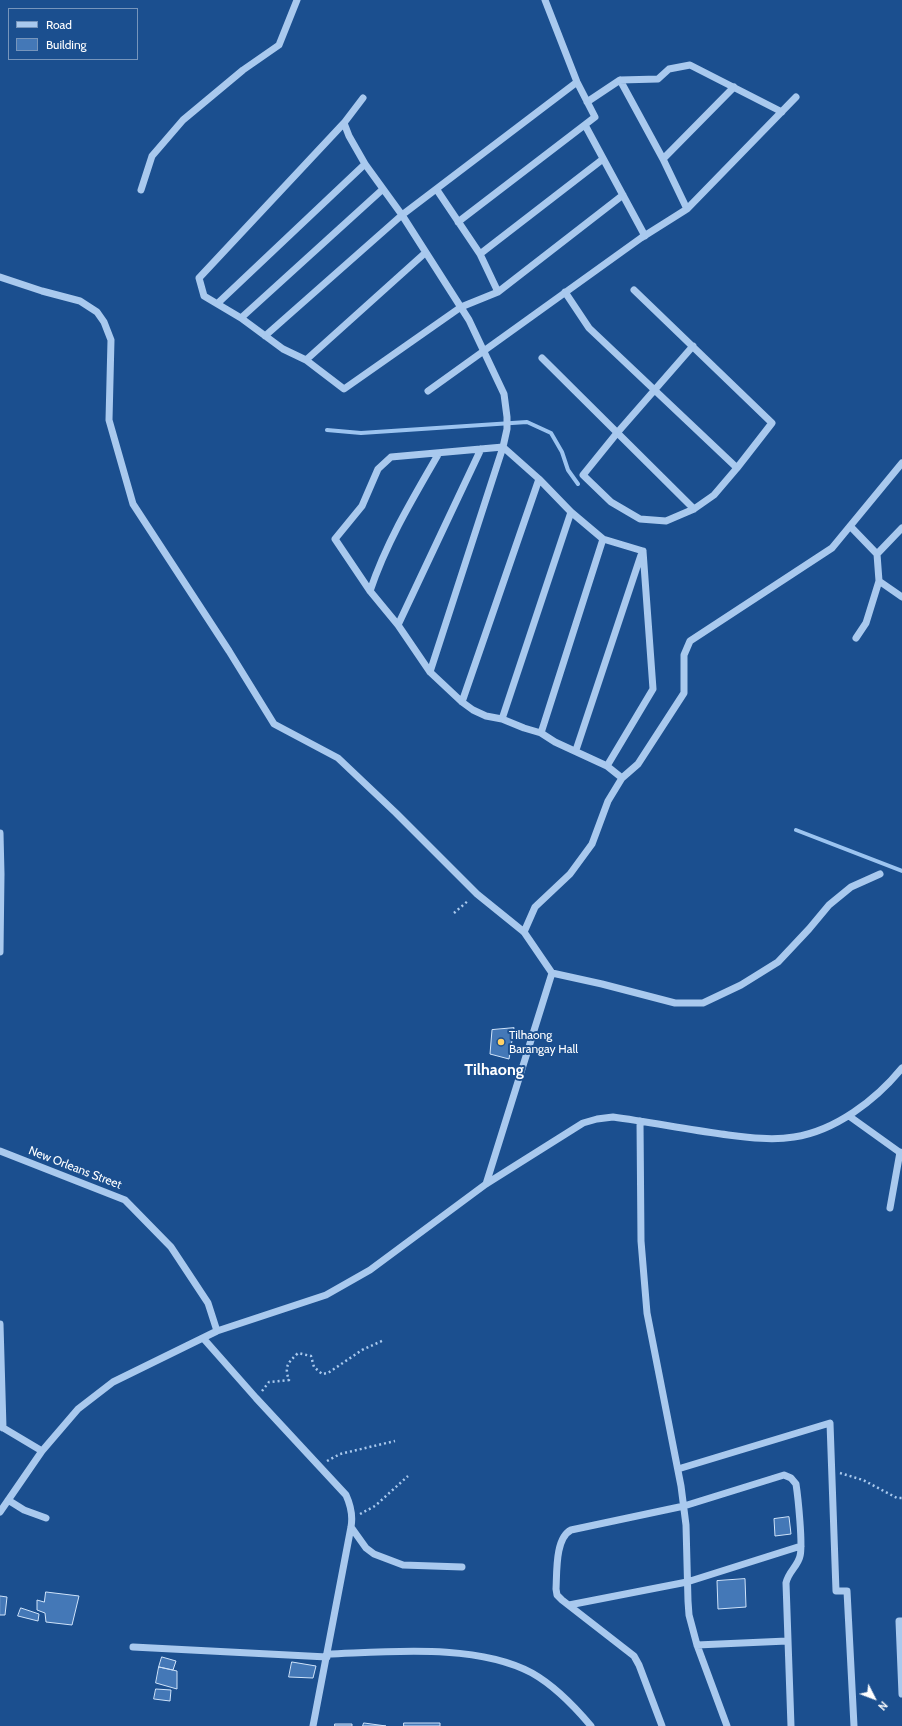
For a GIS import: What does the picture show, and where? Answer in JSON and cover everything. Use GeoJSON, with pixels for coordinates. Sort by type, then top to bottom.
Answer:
{"type":"FeatureCollection","features":[{"type":"Feature","properties":{"kind":"street"},"geometry":{"type":"LineString","coordinates":[[141,190],[152,156],[183,120],[243,70],[279,45],[297,0]]}},
{"type":"Feature","properties":{"kind":"street"},"geometry":{"type":"LineString","coordinates":[[458,222],[595,117],[576,82],[545,0]]}},
{"type":"Feature","properties":{"kind":"street"},"geometry":{"type":"LineString","coordinates":[[587,102],[620,80],[658,79],[670,69],[690,65],[782,112]]}},
{"type":"Feature","properties":{"kind":"street"},"geometry":{"type":"LineString","coordinates":[[620,80],[663,159],[687,209]]}},
{"type":"Feature","properties":{"kind":"street"},"geometry":{"type":"LineString","coordinates":[[265,336],[402,215],[437,190],[576,82]]}},
{"type":"Feature","properties":{"kind":"street"},"geometry":{"type":"LineString","coordinates":[[663,159],[734,87]]}},
{"type":"Feature","properties":{"kind":"street"},"geometry":{"type":"LineString","coordinates":[[428,391],[565,292],[645,236],[687,209],[796,97]]}},
{"type":"Feature","properties":{"kind":"street"},"geometry":{"type":"LineString","coordinates":[[363,98],[344,123],[199,278],[204,296],[241,318],[283,349],[306,360],[344,389],[461,308],[498,292],[623,195]]}},
{"type":"Feature","properties":{"kind":"street"},"geometry":{"type":"LineString","coordinates":[[344,123],[348,136],[365,164],[402,215],[469,320],[482,351],[504,394],[507,429],[503,447],[430,672]]}},
{"type":"Feature","properties":{"kind":"street"},"geometry":{"type":"LineString","coordinates":[[585,125],[645,236]]}},
{"type":"Feature","properties":{"kind":"street"},"geometry":{"type":"LineString","coordinates":[[480,254],[604,159]]}},
{"type":"Feature","properties":{"kind":"street"},"geometry":{"type":"LineString","coordinates":[[218,304],[365,164]]}},
{"type":"Feature","properties":{"kind":"street"},"geometry":{"type":"LineString","coordinates":[[241,318],[383,189]]}},
{"type":"Feature","properties":{"kind":"street"},"geometry":{"type":"LineString","coordinates":[[437,190],[480,254],[498,292]]}},
{"type":"Feature","properties":{"kind":"street"},"geometry":{"type":"LineString","coordinates":[[306,360],[425,253]]}},
{"type":"Feature","properties":{"kind":"street"},"geometry":{"type":"LineString","coordinates":[[0,276],[42,291],[80,301],[97,312],[104,322],[111,340],[109,420],[133,504],[229,651],[274,724],[338,758],[396,813],[477,894],[524,932],[552,973],[675,1003],[703,1003],[741,985],[778,962],[834,900],[851,887],[880,874]]}},
{"type":"Feature","properties":{"kind":"street"},"geometry":{"type":"LineString","coordinates":[[634,290],[693,346],[772,423],[714,495],[694,509],[666,521],[640,519],[611,502],[583,475],[617,433],[693,346]]}},
{"type":"Feature","properties":{"kind":"street"},"geometry":{"type":"LineString","coordinates":[[565,292],[589,328],[737,468]]}},
{"type":"Feature","properties":{"kind":"street"},"geometry":{"type":"LineString","coordinates":[[542,358],[694,509]]}},
{"type":"Feature","properties":{"kind":"street"},"geometry":{"type":"LineString","coordinates":[[622,778],[608,766],[576,750],[555,742],[541,733],[502,719],[486,716],[462,702],[430,672],[398,625],[370,591],[335,539],[362,506],[378,469],[390,457],[503,447],[539,479],[571,512],[603,539],[643,551]]}},
{"type":"Feature","properties":{"kind":"street"},"geometry":{"type":"LineString","coordinates":[[398,625],[481,449]]}},
{"type":"Feature","properties":{"kind":"street"},"geometry":{"type":"LineString","coordinates":[[370,591],[378,567],[397,527],[439,453]]}},
{"type":"Feature","properties":{"kind":"street"},"geometry":{"type":"LineString","coordinates":[[524,932],[535,907],[570,874],[592,844],[608,801],[622,778],[638,764],[684,693],[684,655],[690,641],[832,548],[902,463]]}},
{"type":"Feature","properties":{"kind":"street"},"geometry":{"type":"LineString","coordinates":[[462,702],[539,479]]}},
{"type":"Feature","properties":{"kind":"street"},"geometry":{"type":"LineString","coordinates":[[502,719],[571,512]]}},
{"type":"Feature","properties":{"kind":"street"},"geometry":{"type":"LineString","coordinates":[[850,526],[877,554],[879,580],[866,623],[856,638]]}},
{"type":"Feature","properties":{"kind":"street"},"geometry":{"type":"LineString","coordinates":[[877,554],[902,528]]}},
{"type":"Feature","properties":{"kind":"street"},"geometry":{"type":"LineString","coordinates":[[541,733],[603,539]]}},
{"type":"Feature","properties":{"kind":"street"},"geometry":{"type":"LineString","coordinates":[[576,750],[643,551]]}},
{"type":"Feature","properties":{"kind":"street"},"geometry":{"type":"LineString","coordinates":[[608,766],[653,689],[643,551]]}},
{"type":"Feature","properties":{"kind":"street"},"geometry":{"type":"LineString","coordinates":[[879,580],[902,597]]}},
{"type":"Feature","properties":{"kind":"street"},"geometry":{"type":"LineString","coordinates":[[0,833],[0,952]]}},
{"type":"Feature","properties":{"kind":"street"},"geometry":{"type":"LineString","coordinates":[[486,1184],[552,973]]}},
{"type":"Feature","properties":{"kind":"street"},"geometry":{"type":"LineString","coordinates":[[0,1512],[42,1451],[78,1409],[113,1382],[217,1331],[326,1295],[370,1270],[486,1184],[583,1123],[613,1117],[735,1136],[776,1138],[794,1137],[813,1132],[849,1116],[875,1096],[902,1068]]}},
{"type":"Feature","properties":{"kind":"street"},"geometry":{"type":"LineString","coordinates":[[849,1116],[901,1153],[890,1208]]}},
{"type":"Feature","properties":{"kind":"street"},"geometry":{"type":"LineString","coordinates":[[640,1121],[641,1241],[647,1313],[684,1506],[689,1615],[697,1645],[727,1726]]}},
{"type":"Feature","properties":{"kind":"street","name":"New Orleans Street"},"geometry":{"type":"LineString","coordinates":[[0,1151],[125,1200],[171,1247],[208,1303],[217,1331]]}},
{"type":"Feature","properties":{"kind":"street"},"geometry":{"type":"LineString","coordinates":[[0,1324],[1,1427],[42,1451]]}},
{"type":"Feature","properties":{"kind":"street"},"geometry":{"type":"LineString","coordinates":[[203,1338],[256,1398],[346,1495],[350,1505],[352,1518],[351,1527],[313,1726]]}},
{"type":"Feature","properties":{"kind":"street"},"geometry":{"type":"LineString","coordinates":[[678,1469],[830,1423],[836,1591],[847,1591],[854,1726]]}},
{"type":"Feature","properties":{"kind":"street"},"geometry":{"type":"LineString","coordinates":[[662,1726],[639,1665],[634,1656],[568,1605],[558,1595],[556,1589],[561,1540],[566,1532],[684,1506],[780,1475],[788,1476],[794,1480],[797,1489],[801,1546],[800,1557],[787,1577],[786,1583],[791,1726]]}},
{"type":"Feature","properties":{"kind":"street"},"geometry":{"type":"LineString","coordinates":[[8,1500],[24,1510],[46,1518]]}},
{"type":"Feature","properties":{"kind":"street"},"geometry":{"type":"LineString","coordinates":[[351,1527],[366,1548],[374,1554],[403,1565],[462,1567]]}},
{"type":"Feature","properties":{"kind":"street"},"geometry":{"type":"LineString","coordinates":[[568,1605],[687,1582],[801,1546]]}},
{"type":"Feature","properties":{"kind":"street"},"geometry":{"type":"LineString","coordinates":[[902,1621],[899,1622],[902,1694]]}},
{"type":"Feature","properties":{"kind":"street"},"geometry":{"type":"LineString","coordinates":[[697,1645],[787,1640]]}},
{"type":"Feature","properties":{"kind":"street"},"geometry":{"type":"LineString","coordinates":[[132,1647],[327,1656],[405,1651],[482,1657],[509,1664],[532,1673],[559,1692],[591,1726]]}},
{"type":"Feature","properties":{"kind":"path"},"geometry":{"type":"LineString","coordinates":[[454,913],[477,894]]}},
{"type":"Feature","properties":{"kind":"path"},"geometry":{"type":"LineString","coordinates":[[256,1398],[269,1382],[288,1380],[285,1371],[288,1362],[298,1353],[311,1356],[314,1367],[322,1374],[328,1373],[362,1350],[384,1340]]}},
{"type":"Feature","properties":{"kind":"path"},"geometry":{"type":"LineString","coordinates":[[320,1466],[340,1454],[395,1441]]}},
{"type":"Feature","properties":{"kind":"path"},"geometry":{"type":"LineString","coordinates":[[832,1471],[863,1480],[897,1498],[902,1498]]}},
{"type":"Feature","properties":{"kind":"path"},"geometry":{"type":"LineString","coordinates":[[352,1518],[375,1506],[408,1476]]}},
{"type":"Feature","properties":{"kind":"building","name":"Tilhaong Barangay Hall"},"geometry":{"type":"Polygon","coordinates":[[[514,1028],[509,1059],[490,1054],[492,1030],[514,1028]]]}},
{"type":"Feature","properties":{"kind":"building"},"geometry":{"type":"Polygon","coordinates":[[[789,1517],[791,1534],[775,1536],[774,1519],[789,1517]]]}},
{"type":"Feature","properties":{"kind":"building"},"geometry":{"type":"Polygon","coordinates":[[[745,1579],[746,1607],[718,1609],[717,1581],[745,1579]]]}},
{"type":"Feature","properties":{"kind":"building"},"geometry":{"type":"Polygon","coordinates":[[[46,1592],[79,1596],[72,1625],[46,1622],[45,1613],[37,1610],[37,1600],[44,1602],[46,1592]]]}},
{"type":"Feature","properties":{"kind":"building"},"geometry":{"type":"Polygon","coordinates":[[[0,1596],[7,1597],[5,1615],[0,1615],[0,1596]]]}},
{"type":"Feature","properties":{"kind":"building"},"geometry":{"type":"Polygon","coordinates":[[[21,1608],[39,1614],[38,1621],[18,1616],[21,1608]]]}},
{"type":"Feature","properties":{"kind":"building"},"geometry":{"type":"Polygon","coordinates":[[[162,1657],[176,1661],[173,1670],[159,1667],[162,1657]]]}},
{"type":"Feature","properties":{"kind":"building"},"geometry":{"type":"Polygon","coordinates":[[[292,1662],[316,1666],[313,1678],[289,1677],[292,1662]]]}},
{"type":"Feature","properties":{"kind":"building"},"geometry":{"type":"Polygon","coordinates":[[[159,1667],[177,1671],[177,1689],[156,1683],[159,1667]]]}},
{"type":"Feature","properties":{"kind":"building"},"geometry":{"type":"Polygon","coordinates":[[[156,1689],[171,1690],[170,1701],[154,1699],[156,1689]]]}},
{"type":"Feature","properties":{"kind":"building"},"geometry":{"type":"Polygon","coordinates":[[[364,1723],[386,1726],[363,1726],[364,1723]]]}},
{"type":"Feature","properties":{"kind":"building"},"geometry":{"type":"Polygon","coordinates":[[[404,1723],[440,1723],[440,1726],[404,1726],[404,1723]]]}},
{"type":"Feature","properties":{"kind":"building"},"geometry":{"type":"Polygon","coordinates":[[[335,1724],[352,1724],[352,1726],[335,1726],[335,1724]]]}},
{"type":"Feature","properties":{"kind":"waterway"},"geometry":{"type":"LineString","coordinates":[[327,430],[361,433],[527,422],[551,433],[562,452],[568,470],[578,484]]}},
{"type":"Feature","properties":{"kind":"waterway"},"geometry":{"type":"LineString","coordinates":[[796,830],[902,871]]}},
{"type":"Feature","properties":{"kind":"place","name":"Tilhaong Barangay Hall"},"geometry":{"type":"Point","coordinates":[501,1042]}},
{"type":"Feature","properties":{"kind":"district","name":"Tilhaong"},"geometry":{"type":"Point","coordinates":[494,1070]}}]}
